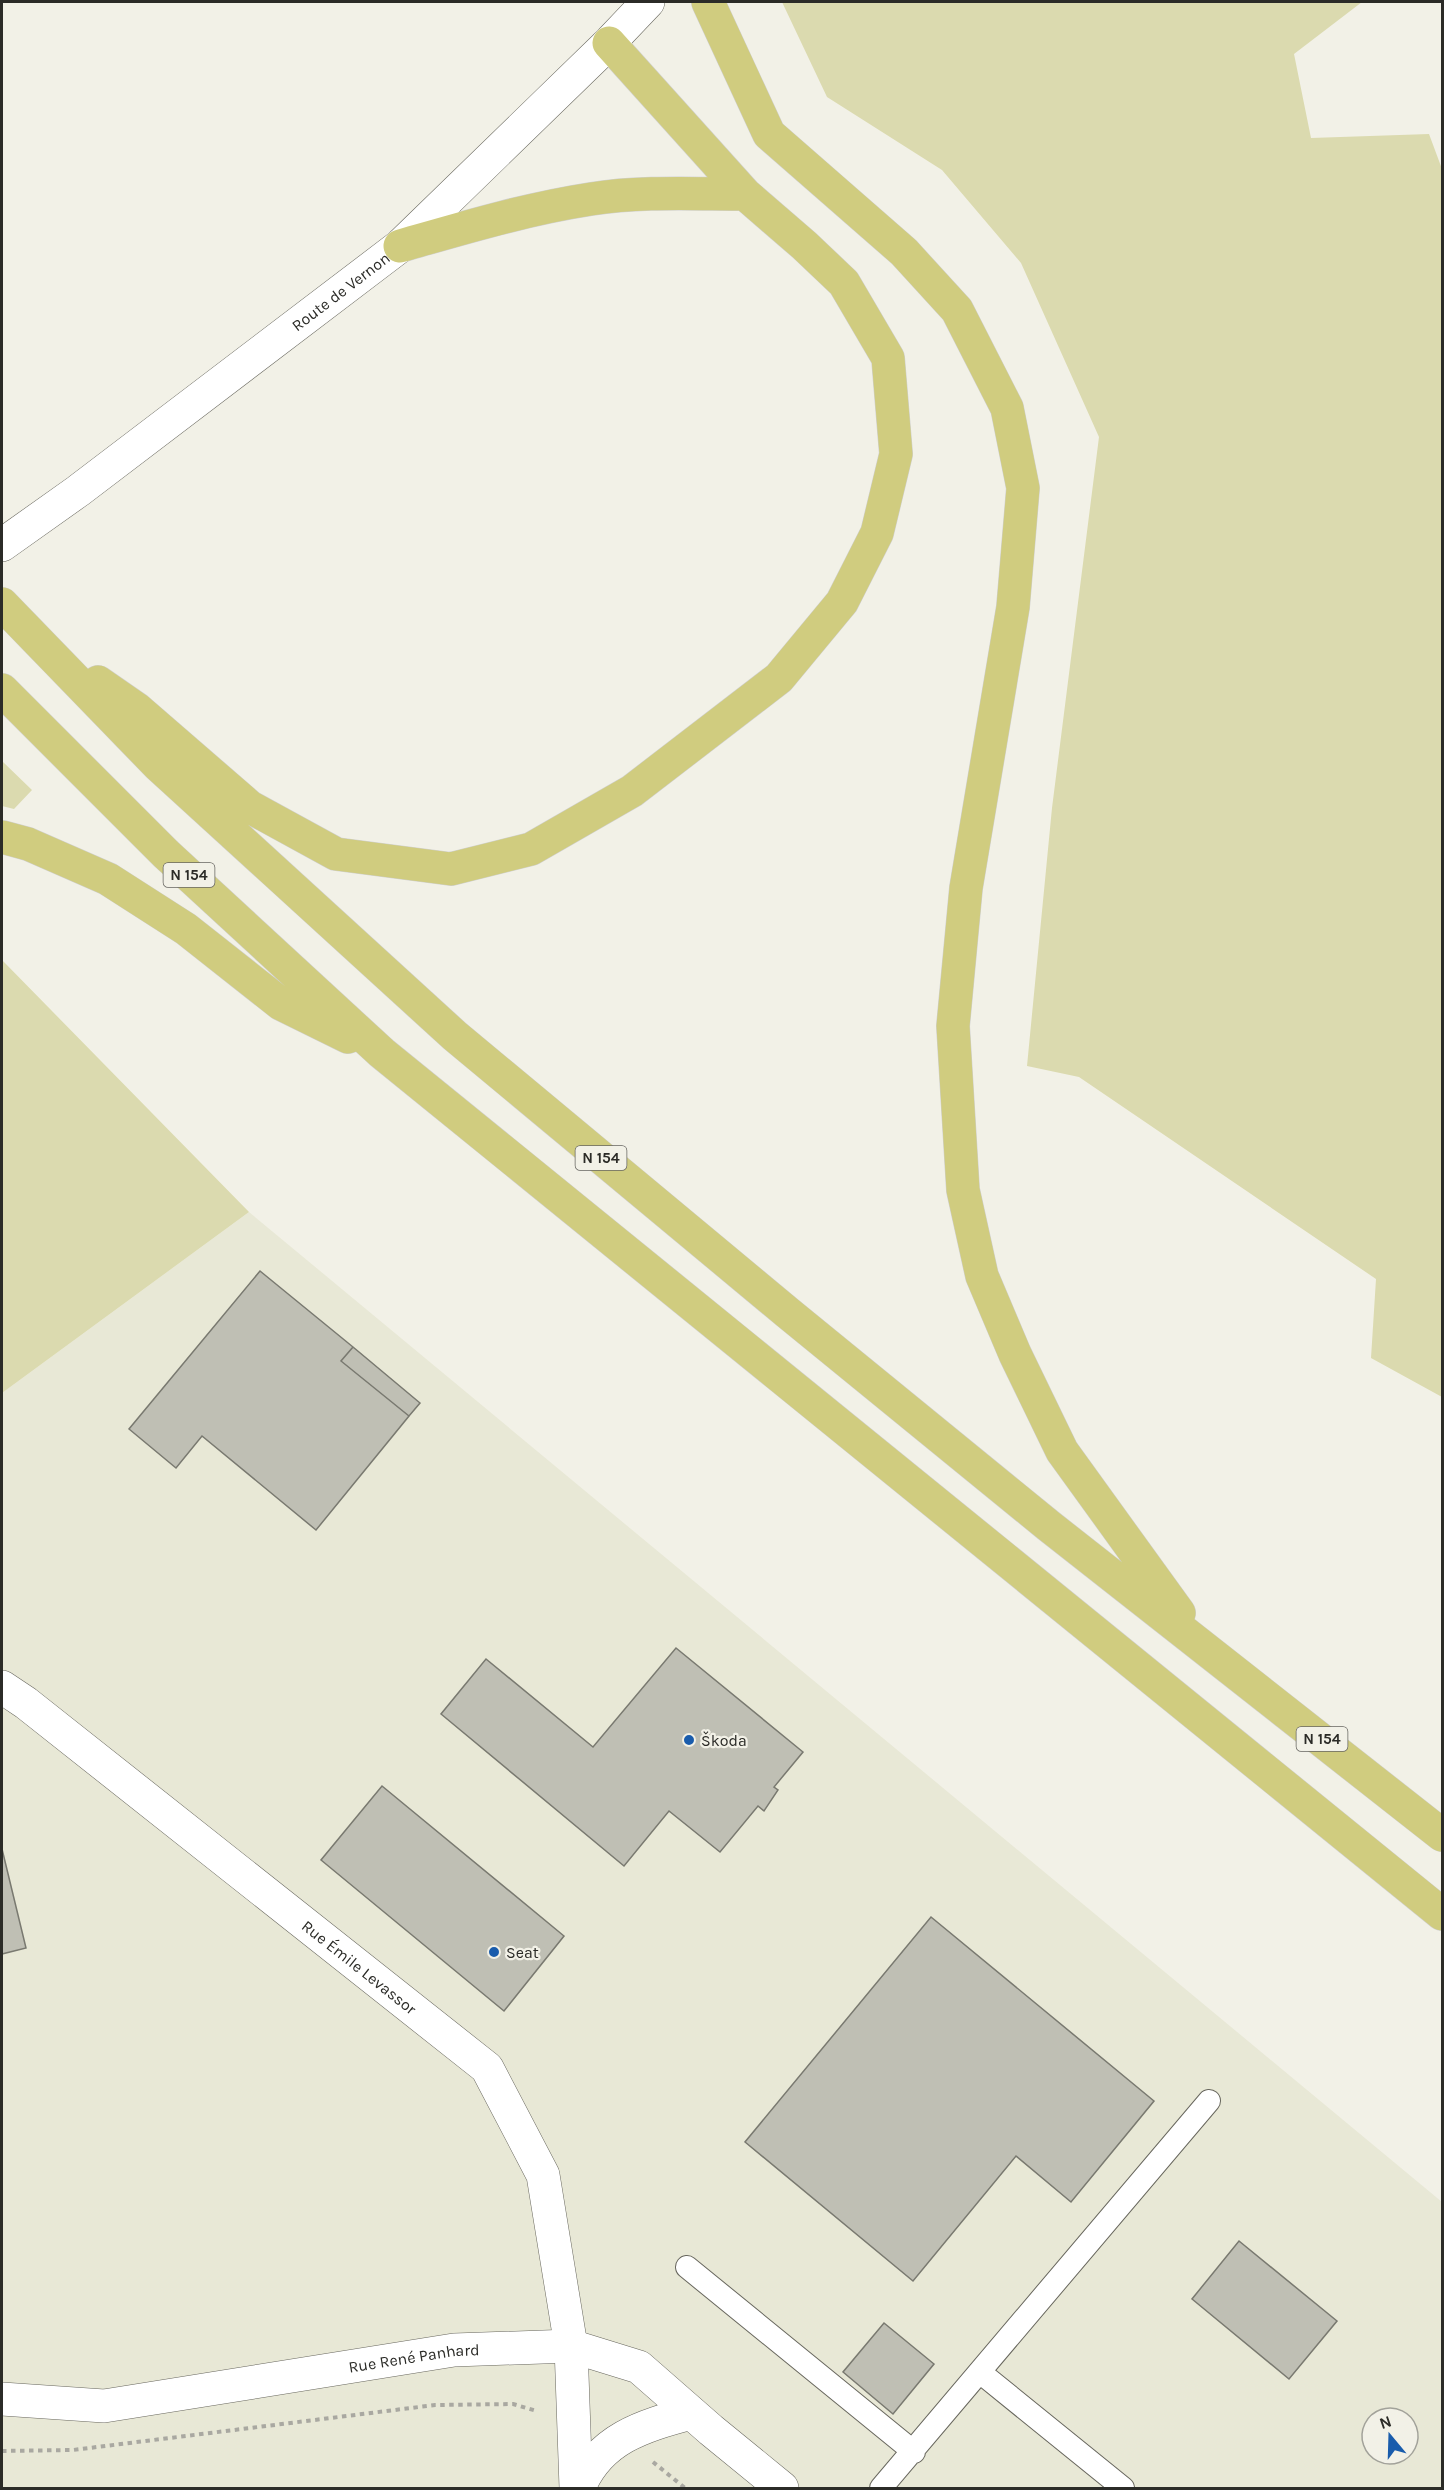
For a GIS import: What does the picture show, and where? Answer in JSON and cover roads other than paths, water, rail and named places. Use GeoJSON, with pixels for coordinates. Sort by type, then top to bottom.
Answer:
{"type":"FeatureCollection","features":[{"type":"Feature","properties":{"kind":"highway"},"geometry":{"type":"LineString","coordinates":[[708,2],[769,134],[904,252],[957,310],[1007,408],[1023,488],[1013,608],[966,888],[952,1026],[963,1190],[982,1276],[1015,1354],[1062,1451],[1201,1644]]}},
{"type":"Feature","properties":{"kind":"highway"},"geometry":{"type":"LineString","coordinates":[[33,637],[137,709],[250,807],[336,854],[451,869],[531,849],[632,790],[779,678],[842,602],[877,533],[896,454],[888,358],[844,283],[746,194],[609,43]]}},
{"type":"Feature","properties":{"kind":"highway"},"geometry":{"type":"LineString","coordinates":[[400,246],[502,218],[592,199],[672,194],[746,194]]}},
{"type":"Feature","properties":{"kind":"highway","name":"N 154"},"geometry":{"type":"LineString","coordinates":[[2,604],[158,765],[455,1036],[1049,1526],[1443,1835]]}},
{"type":"Feature","properties":{"kind":"highway","name":"N 154"},"geometry":{"type":"LineString","coordinates":[[2,690],[166,854],[382,1053],[1443,1914]]}},
{"type":"Feature","properties":{"kind":"highway"},"geometry":{"type":"LineString","coordinates":[[2,837],[28,844],[108,879],[186,929],[281,1004],[382,1053]]}},
{"type":"Feature","properties":{"kind":"street","name":"Route de Vernon"},"geometry":{"type":"LineString","coordinates":[[2,545],[78,491],[400,246],[609,43],[648,2]]}},
{"type":"Feature","properties":{"kind":"street","name":"Rue Émile Levassor"},"geometry":{"type":"LineString","coordinates":[[2,1687],[36,1710],[487,2068],[543,2175],[571,2346],[578,2488]]}},
{"type":"Feature","properties":{"kind":"street","name":"Rue René Panhard"},"geometry":{"type":"LineString","coordinates":[[2,2399],[104,2406],[454,2350],[571,2346],[639,2367],[782,2488]]}},
{"type":"Feature","properties":{"kind":"street"},"geometry":{"type":"LineString","coordinates":[[578,2488],[586,2471],[598,2455],[615,2441],[640,2429],[691,2413]]}},
{"type":"Feature","properties":{"kind":"lane"},"geometry":{"type":"LineString","coordinates":[[881,2488],[981,2373],[1209,2101]]}},
{"type":"Feature","properties":{"kind":"lane"},"geometry":{"type":"LineString","coordinates":[[687,2267],[914,2452]]}},
{"type":"Feature","properties":{"kind":"lane"},"geometry":{"type":"LineString","coordinates":[[981,2373],[1123,2488]]}},
{"type":"Feature","properties":{"kind":"place","name":"Škoda"},"geometry":{"type":"Point","coordinates":[689,1740]}},
{"type":"Feature","properties":{"kind":"place","name":"Seat"},"geometry":{"type":"Point","coordinates":[494,1952]}}]}
